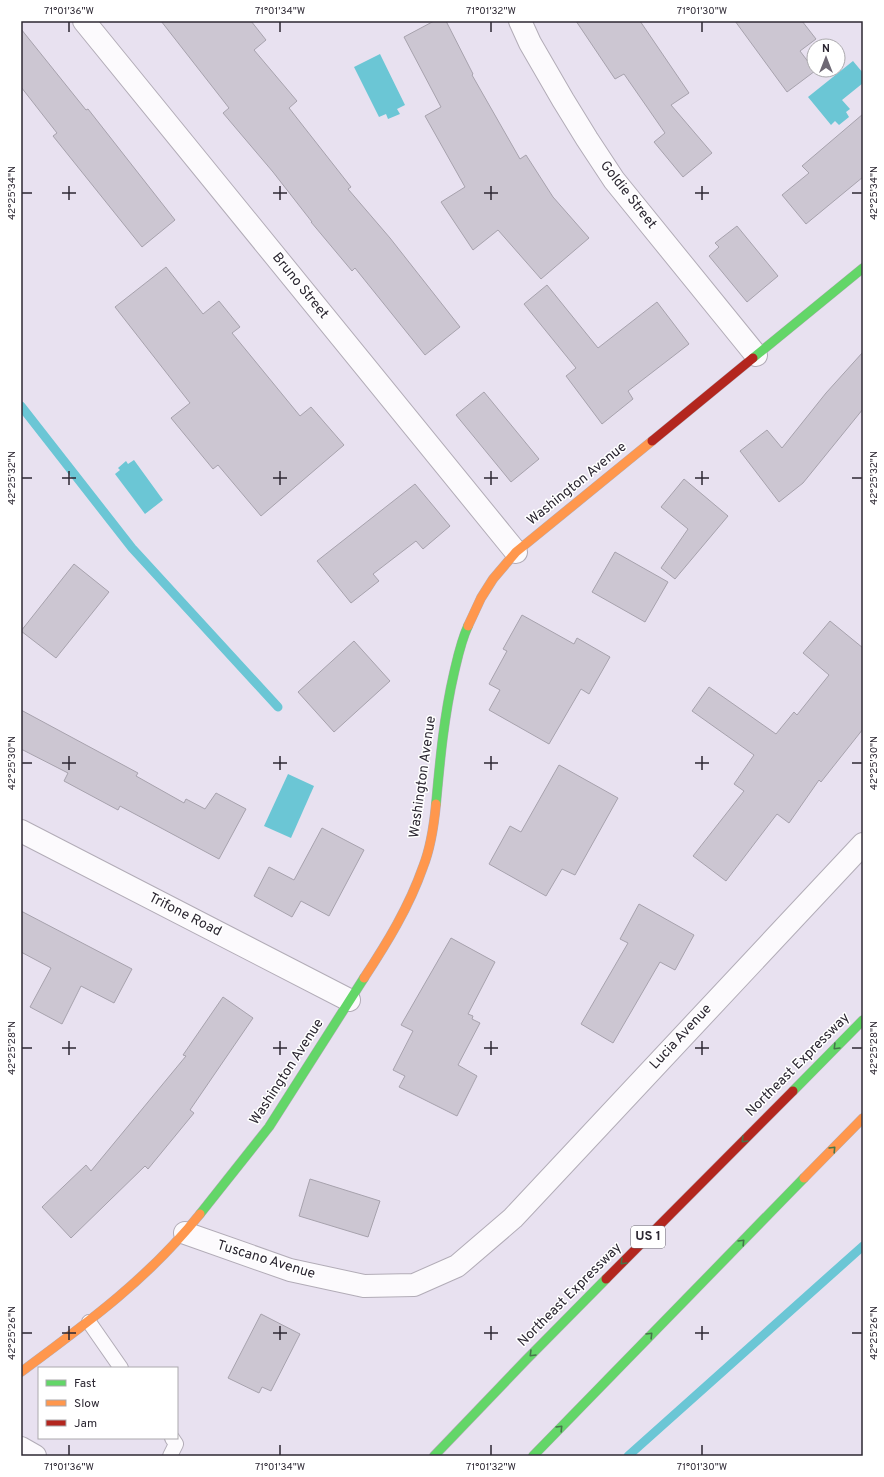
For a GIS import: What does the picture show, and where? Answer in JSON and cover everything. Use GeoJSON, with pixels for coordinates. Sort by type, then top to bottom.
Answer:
{"type":"FeatureCollection","features":[{"type":"Feature","properties":{"kind":"main road","name":"Washington Avenue"},"geometry":{"type":"LineString","coordinates":[[21,1372],[89,1322],[127,1291],[185,1234],[269,1127],[383,950],[410,900],[424,866],[434,822],[448,698],[462,639],[481,598],[494,580],[516,552],[863,268]]}},
{"type":"Feature","properties":{"kind":"main road","name":"Northeast Expressway"},"geometry":{"type":"LineString","coordinates":[[434,1456],[531,1354],[863,1020]]}},
{"type":"Feature","properties":{"kind":"main road"},"geometry":{"type":"LineString","coordinates":[[533,1456],[863,1118]]}},
{"type":"Feature","properties":{"kind":"street","name":"Bruno Street"},"geometry":{"type":"LineString","coordinates":[[84,21],[516,552]]}},
{"type":"Feature","properties":{"kind":"street","name":"Goldie Street"},"geometry":{"type":"LineString","coordinates":[[520,21],[530,43],[563,100],[614,180],[756,355]]}},
{"type":"Feature","properties":{"kind":"street","name":"Trifone Road"},"geometry":{"type":"LineString","coordinates":[[21,831],[350,1000]]}},
{"type":"Feature","properties":{"kind":"street","name":"Lucia Avenue"},"geometry":{"type":"LineString","coordinates":[[499,1230],[513,1218],[863,844]]}},
{"type":"Feature","properties":{"kind":"street","name":"Tuscano Avenue"},"geometry":{"type":"LineString","coordinates":[[185,1234],[290,1270],[364,1286],[414,1285],[457,1266],[499,1230]]}},
{"type":"Feature","properties":{"kind":"street"},"geometry":{"type":"LineString","coordinates":[[21,1448],[35,1456]]}},
{"type":"Feature","properties":{"kind":"lane"},"geometry":{"type":"LineString","coordinates":[[89,1322],[121,1367]]}},
{"type":"Feature","properties":{"kind":"lane"},"geometry":{"type":"LineString","coordinates":[[170,1456],[176,1444],[173,1439]]}},
{"type":"Feature","properties":{"kind":"water"},"geometry":{"type":"Polygon","coordinates":[[[380,54],[405,105],[397,109],[400,114],[388,119],[386,114],[379,117],[354,67],[380,54]]]}},
{"type":"Feature","properties":{"kind":"water"},"geometry":{"type":"Polygon","coordinates":[[[853,61],[863,73],[863,83],[842,100],[850,109],[846,112],[849,117],[839,125],[835,121],[831,125],[808,97],[832,78],[846,78],[846,67],[853,61]]]}},
{"type":"Feature","properties":{"kind":"water"},"geometry":{"type":"Polygon","coordinates":[[[134,460],[163,500],[145,514],[115,474],[120,470],[118,468],[126,461],[128,464],[134,460]]]}},
{"type":"Feature","properties":{"kind":"water"},"geometry":{"type":"Polygon","coordinates":[[[288,774],[314,786],[291,838],[264,826],[288,774]]]}},
{"type":"Feature","properties":{"kind":"building"},"geometry":{"type":"Polygon","coordinates":[[[161,21],[251,21],[266,40],[254,50],[297,101],[289,108],[351,187],[348,189],[390,238],[460,327],[425,355],[355,268],[352,271],[311,222],[273,172],[223,113],[229,108],[161,21]]]}},
{"type":"Feature","properties":{"kind":"building"},"geometry":{"type":"Polygon","coordinates":[[[434,21],[446,21],[473,74],[472,75],[520,159],[526,155],[553,197],[589,238],[541,279],[498,230],[473,250],[441,202],[465,187],[425,116],[441,107],[404,37],[434,21]]]}},
{"type":"Feature","properties":{"kind":"building"},"geometry":{"type":"Polygon","coordinates":[[[576,21],[640,21],[689,93],[671,105],[712,153],[683,177],[654,142],[665,133],[624,74],[615,79],[576,21]]]}},
{"type":"Feature","properties":{"kind":"building"},"geometry":{"type":"Polygon","coordinates":[[[735,21],[802,21],[815,38],[806,38],[806,46],[800,51],[806,59],[806,78],[787,92],[735,21]]]}},
{"type":"Feature","properties":{"kind":"building"},"geometry":{"type":"Polygon","coordinates":[[[21,29],[86,110],[88,109],[175,220],[142,247],[53,136],[57,133],[21,87],[21,29]]]}},
{"type":"Feature","properties":{"kind":"building"},"geometry":{"type":"Polygon","coordinates":[[[863,114],[863,177],[806,224],[782,195],[809,173],[802,166],[863,114]]]}},
{"type":"Feature","properties":{"kind":"building"},"geometry":{"type":"Polygon","coordinates":[[[737,226],[778,276],[747,302],[709,256],[719,247],[715,243],[737,226]]]}},
{"type":"Feature","properties":{"kind":"building"},"geometry":{"type":"Polygon","coordinates":[[[166,267],[203,314],[219,301],[240,327],[232,333],[300,416],[311,407],[344,445],[261,516],[218,465],[213,469],[171,418],[190,403],[115,307],[166,267]]]}},
{"type":"Feature","properties":{"kind":"building"},"geometry":{"type":"Polygon","coordinates":[[[547,285],[598,348],[657,302],[689,344],[628,391],[633,399],[602,424],[566,376],[576,368],[524,304],[547,285]]]}},
{"type":"Feature","properties":{"kind":"building"},"geometry":{"type":"Polygon","coordinates":[[[863,352],[863,409],[803,483],[779,502],[740,451],[767,430],[782,448],[826,393],[863,352]]]}},
{"type":"Feature","properties":{"kind":"building"},"geometry":{"type":"Polygon","coordinates":[[[484,392],[539,459],[511,482],[456,415],[484,392]]]}},
{"type":"Feature","properties":{"kind":"building"},"geometry":{"type":"Polygon","coordinates":[[[684,479],[728,516],[675,579],[661,568],[688,529],[661,507],[684,479]]]}},
{"type":"Feature","properties":{"kind":"building"},"geometry":{"type":"Polygon","coordinates":[[[415,484],[450,526],[423,549],[416,541],[373,574],[379,581],[351,603],[317,561],[415,484]]]}},
{"type":"Feature","properties":{"kind":"building"},"geometry":{"type":"Polygon","coordinates":[[[615,552],[668,582],[645,622],[592,592],[615,552]]]}},
{"type":"Feature","properties":{"kind":"building"},"geometry":{"type":"Polygon","coordinates":[[[74,564],[109,592],[56,658],[21,631],[74,564]]]}},
{"type":"Feature","properties":{"kind":"building"},"geometry":{"type":"Polygon","coordinates":[[[522,615],[574,644],[577,638],[610,657],[589,694],[581,689],[549,744],[489,710],[500,690],[489,684],[507,651],[503,649],[522,615]]]}},
{"type":"Feature","properties":{"kind":"building"},"geometry":{"type":"Polygon","coordinates":[[[830,621],[863,648],[863,729],[821,782],[819,780],[789,823],[777,814],[726,881],[693,856],[744,791],[734,784],[754,755],[692,711],[709,687],[776,734],[794,712],[797,715],[829,675],[803,653],[830,621]]]}},
{"type":"Feature","properties":{"kind":"building"},"geometry":{"type":"Polygon","coordinates":[[[354,641],[390,681],[334,732],[298,692],[354,641]]]}},
{"type":"Feature","properties":{"kind":"building"},"geometry":{"type":"Polygon","coordinates":[[[21,710],[138,773],[136,776],[184,803],[186,799],[205,809],[216,793],[246,809],[219,859],[120,806],[118,810],[64,781],[68,773],[21,749],[21,710]]]}},
{"type":"Feature","properties":{"kind":"building"},"geometry":{"type":"Polygon","coordinates":[[[559,765],[618,798],[575,875],[562,869],[546,896],[489,864],[510,826],[521,832],[559,765]]]}},
{"type":"Feature","properties":{"kind":"building"},"geometry":{"type":"Polygon","coordinates":[[[322,828],[364,850],[329,916],[301,901],[292,917],[254,896],[269,867],[294,880],[322,828]]]}},
{"type":"Feature","properties":{"kind":"building"},"geometry":{"type":"Polygon","coordinates":[[[639,904],[694,935],[675,970],[660,962],[613,1043],[581,1024],[628,943],[620,939],[639,904]]]}},
{"type":"Feature","properties":{"kind":"building"},"geometry":{"type":"Polygon","coordinates":[[[21,911],[132,969],[114,1003],[81,986],[62,1024],[30,1007],[51,968],[21,952],[21,911]]]}},
{"type":"Feature","properties":{"kind":"building"},"geometry":{"type":"Polygon","coordinates":[[[451,938],[495,962],[468,1014],[473,1016],[472,1019],[480,1023],[458,1065],[477,1076],[457,1116],[399,1087],[405,1076],[393,1070],[413,1031],[401,1025],[451,938]]]}},
{"type":"Feature","properties":{"kind":"building"},"geometry":{"type":"Polygon","coordinates":[[[223,997],[253,1018],[190,1110],[194,1113],[148,1169],[145,1166],[71,1238],[42,1207],[86,1165],[91,1171],[186,1056],[183,1055],[223,997]]]}},
{"type":"Feature","properties":{"kind":"building"},"geometry":{"type":"Polygon","coordinates":[[[310,1179],[380,1201],[368,1237],[299,1216],[310,1179]]]}},
{"type":"Feature","properties":{"kind":"building"},"geometry":{"type":"Polygon","coordinates":[[[261,1314],[300,1334],[271,1391],[262,1387],[259,1393],[228,1378],[261,1314]]]}},
{"type":"Feature","properties":{"kind":"waterway"},"geometry":{"type":"LineString","coordinates":[[21,406],[132,548],[278,707]]}},
{"type":"Feature","properties":{"kind":"waterway"},"geometry":{"type":"LineString","coordinates":[[628,1456],[863,1246]]}},
{"type":"Feature","properties":{"kind":"traffic: fast"},"geometry":{"type":"LineString","coordinates":[[753,358],[863,268]]}},
{"type":"Feature","properties":{"kind":"traffic: fast"},"geometry":{"type":"LineString","coordinates":[[436,804],[448,705],[458,655],[468,626]]}},
{"type":"Feature","properties":{"kind":"traffic: fast"},"geometry":{"type":"LineString","coordinates":[[200,1214],[269,1127],[364,978]]}},
{"type":"Feature","properties":{"kind":"traffic: fast"},"geometry":{"type":"LineString","coordinates":[[793,1091],[863,1020]]}},
{"type":"Feature","properties":{"kind":"traffic: fast"},"geometry":{"type":"LineString","coordinates":[[533,1456],[804,1178]]}},
{"type":"Feature","properties":{"kind":"traffic: fast"},"geometry":{"type":"LineString","coordinates":[[434,1456],[606,1279]]}},
{"type":"Feature","properties":{"kind":"traffic: slow"},"geometry":{"type":"LineString","coordinates":[[468,626],[481,598],[493,579],[516,552],[652,441]]}},
{"type":"Feature","properties":{"kind":"traffic: slow"},"geometry":{"type":"LineString","coordinates":[[364,978],[397,924],[417,882],[430,844],[436,804]]}},
{"type":"Feature","properties":{"kind":"traffic: slow"},"geometry":{"type":"LineString","coordinates":[[804,1178],[863,1118]]}},
{"type":"Feature","properties":{"kind":"traffic: slow"},"geometry":{"type":"LineString","coordinates":[[21,1372],[116,1299],[160,1259],[200,1214]]}},
{"type":"Feature","properties":{"kind":"traffic: jam"},"geometry":{"type":"LineString","coordinates":[[652,441],[753,358]]}},
{"type":"Feature","properties":{"kind":"traffic: jam"},"geometry":{"type":"LineString","coordinates":[[606,1279],[793,1091]]}}]}
